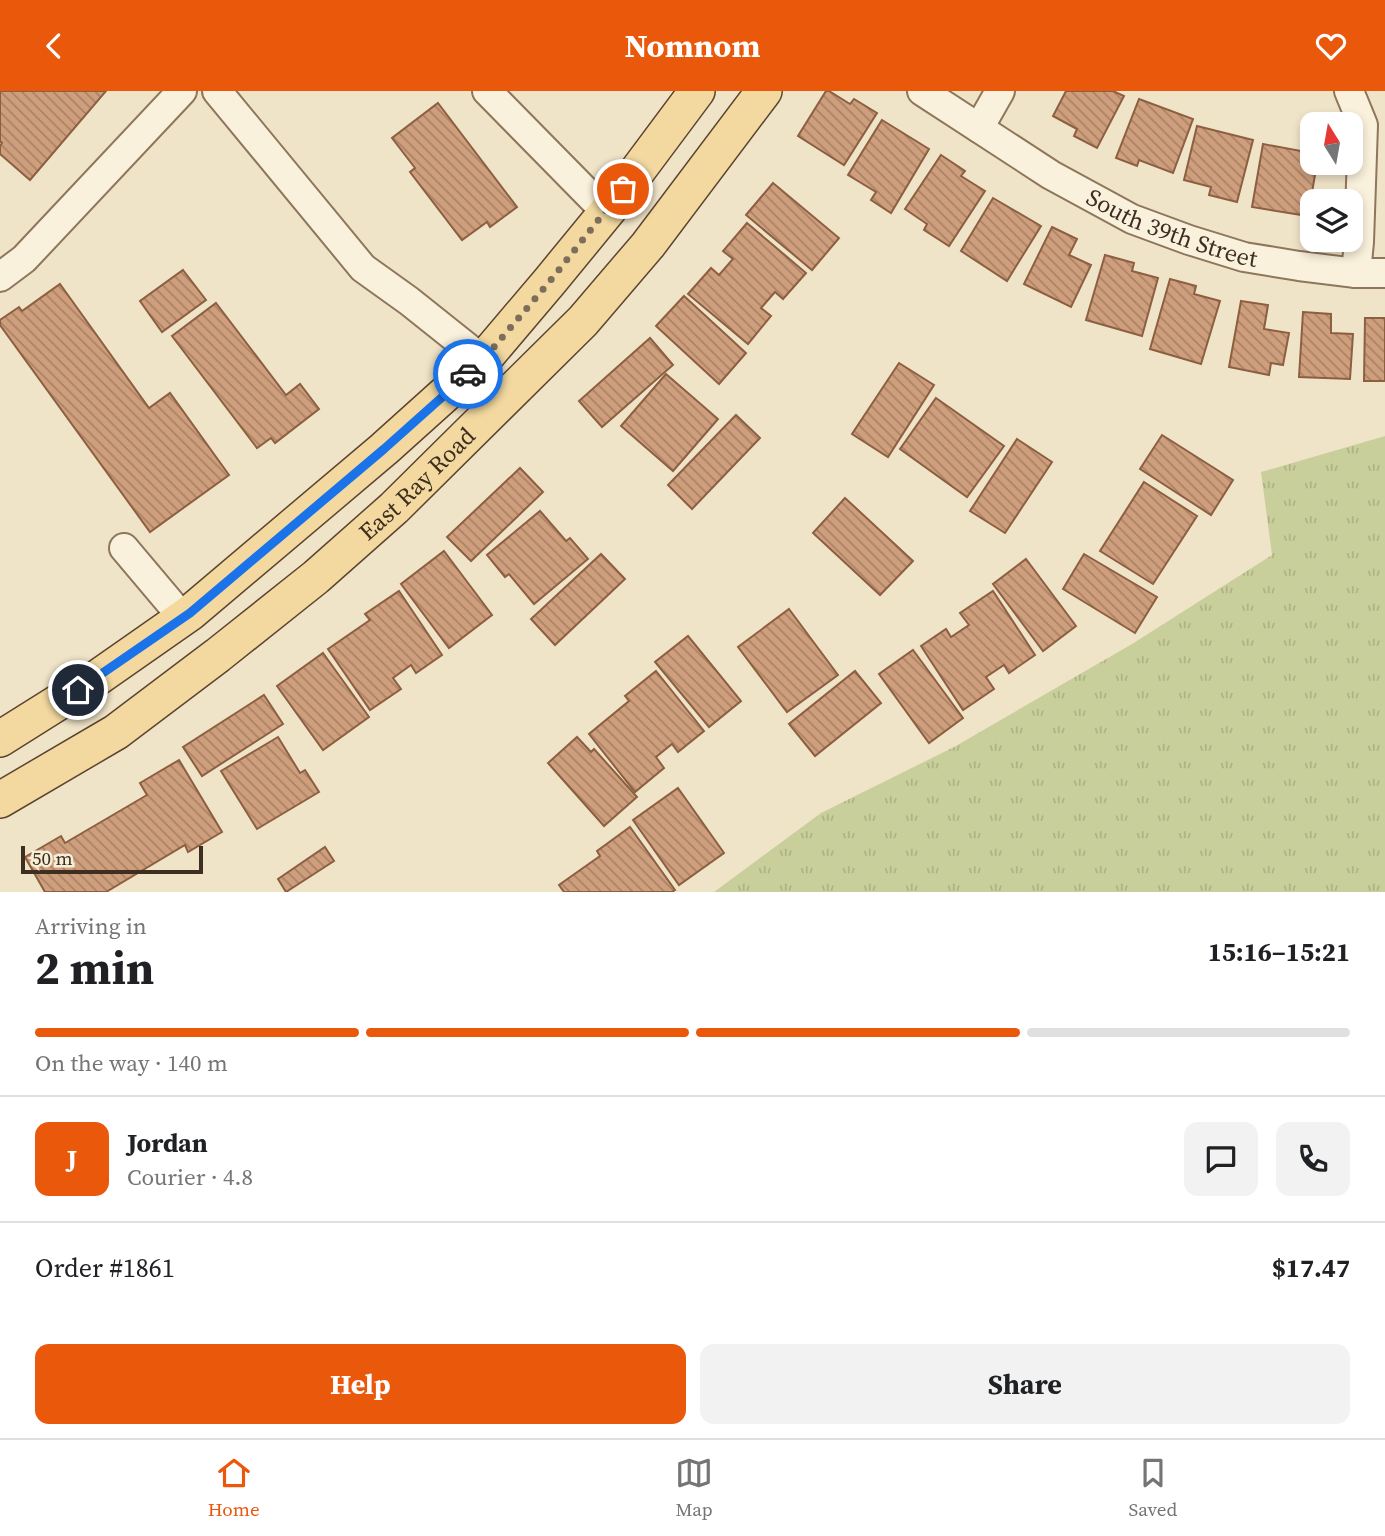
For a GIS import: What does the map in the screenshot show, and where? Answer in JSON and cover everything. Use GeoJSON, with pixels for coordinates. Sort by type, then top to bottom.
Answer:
{"type":"FeatureCollection","features":[{"type":"Feature","properties":{"kind":"main road","name":"East Ray Road"},"geometry":{"type":"LineString","coordinates":[[0,739],[97,678],[190,613],[384,449],[483,360],[606,212],[697,91]]}},
{"type":"Feature","properties":{"kind":"main road","name":"East Ray Road"},"geometry":{"type":"LineString","coordinates":[[0,800],[116,732],[305,586],[394,507],[583,321],[648,245],[764,91]]}},
{"type":"Feature","properties":{"kind":"street"},"geometry":{"type":"LineString","coordinates":[[0,277],[24,259],[182,91]]}},
{"type":"Feature","properties":{"kind":"street"},"geometry":{"type":"LineString","coordinates":[[216,91],[363,268],[483,360]]}},
{"type":"Feature","properties":{"kind":"street"},"geometry":{"type":"LineString","coordinates":[[487,91],[606,212]]}},
{"type":"Feature","properties":{"kind":"street","name":"South 39th Street"},"geometry":{"type":"LineString","coordinates":[[922,91],[1051,175],[1132,219],[1244,257],[1356,273],[1385,273]]}},
{"type":"Feature","properties":{"kind":"street"},"geometry":{"type":"LineString","coordinates":[[979,128],[1000,91]]}},
{"type":"Feature","properties":{"kind":"street"},"geometry":{"type":"LineString","coordinates":[[1349,91],[1363,125],[1356,273]]}},
{"type":"Feature","properties":{"kind":"street"},"geometry":{"type":"LineString","coordinates":[[124,548],[183,618]]}},
{"type":"Feature","properties":{"kind":"green space"},"geometry":{"type":"Polygon","coordinates":[[[1385,436],[1385,892],[714,892],[821,813],[954,747],[1132,644],[1272,555],[1261,472],[1385,436]]]}},
{"type":"Feature","properties":{"kind":"building"},"geometry":{"type":"Polygon","coordinates":[[[0,91],[106,91],[30,180],[0,154],[0,91]]]}},
{"type":"Feature","properties":{"kind":"building"},"geometry":{"type":"Polygon","coordinates":[[[826,91],[850,104],[854,99],[877,113],[844,165],[798,136],[826,91]]]}},
{"type":"Feature","properties":{"kind":"building"},"geometry":{"type":"Polygon","coordinates":[[[1066,91],[1113,91],[1124,96],[1097,148],[1074,136],[1077,129],[1053,116],[1066,91]]]}},
{"type":"Feature","properties":{"kind":"building"},"geometry":{"type":"Polygon","coordinates":[[[1139,99],[1193,119],[1173,173],[1139,160],[1137,166],[1116,158],[1139,99]]]}},
{"type":"Feature","properties":{"kind":"building"},"geometry":{"type":"Polygon","coordinates":[[[438,103],[517,207],[490,227],[487,222],[462,240],[410,172],[415,168],[392,138],[438,103]]]}},
{"type":"Feature","properties":{"kind":"building"},"geometry":{"type":"Polygon","coordinates":[[[882,120],[929,149],[891,213],[871,200],[876,192],[848,175],[882,120]]]}},
{"type":"Feature","properties":{"kind":"building"},"geometry":{"type":"Polygon","coordinates":[[[1197,126],[1253,140],[1237,202],[1209,195],[1211,187],[1184,180],[1197,126]]]}},
{"type":"Feature","properties":{"kind":"building"},"geometry":{"type":"Polygon","coordinates":[[[1263,144],[1300,151],[1300,175],[1315,175],[1313,189],[1300,189],[1300,215],[1252,207],[1263,144]]]}},
{"type":"Feature","properties":{"kind":"building"},"geometry":{"type":"Polygon","coordinates":[[[941,155],[965,171],[961,176],[985,191],[949,246],[924,230],[927,224],[905,209],[941,155]]]}},
{"type":"Feature","properties":{"kind":"building"},"geometry":{"type":"Polygon","coordinates":[[[773,183],[839,238],[812,270],[746,215],[773,183]]]}},
{"type":"Feature","properties":{"kind":"building"},"geometry":{"type":"Polygon","coordinates":[[[993,198],[1041,226],[1007,281],[961,251],[993,198]]]}},
{"type":"Feature","properties":{"kind":"building"},"geometry":{"type":"Polygon","coordinates":[[[747,223],[806,273],[783,299],[775,292],[761,308],[771,316],[748,344],[688,294],[711,268],[719,275],[733,259],[723,251],[747,223]]]}},
{"type":"Feature","properties":{"kind":"building"},"geometry":{"type":"Polygon","coordinates":[[[1052,227],[1077,239],[1069,255],[1091,265],[1071,307],[1024,284],[1052,227]]]}},
{"type":"Feature","properties":{"kind":"building"},"geometry":{"type":"Polygon","coordinates":[[[1105,255],[1134,263],[1132,271],[1158,278],[1142,336],[1086,320],[1105,255]]]}},
{"type":"Feature","properties":{"kind":"building"},"geometry":{"type":"Polygon","coordinates":[[[183,270],[206,300],[162,332],[140,301],[183,270]]]}},
{"type":"Feature","properties":{"kind":"building"},"geometry":{"type":"Polygon","coordinates":[[[1170,279],[1196,286],[1194,294],[1220,301],[1201,364],[1150,349],[1170,279]]]}},
{"type":"Feature","properties":{"kind":"building"},"geometry":{"type":"Polygon","coordinates":[[[60,284],[149,408],[170,393],[229,475],[150,532],[0,325],[0,320],[19,307],[22,311],[60,284]]]}},
{"type":"Feature","properties":{"kind":"building"},"geometry":{"type":"Polygon","coordinates":[[[684,296],[746,353],[719,384],[656,326],[684,296]]]}},
{"type":"Feature","properties":{"kind":"building"},"geometry":{"type":"Polygon","coordinates":[[[1241,301],[1268,305],[1264,329],[1289,333],[1283,365],[1271,363],[1269,375],[1229,367],[1241,301]]]}},
{"type":"Feature","properties":{"kind":"building"},"geometry":{"type":"Polygon","coordinates":[[[216,303],[286,395],[300,384],[319,409],[275,443],[271,438],[257,448],[172,336],[216,303]]]}},
{"type":"Feature","properties":{"kind":"building"},"geometry":{"type":"Polygon","coordinates":[[[1303,312],[1331,314],[1331,333],[1353,334],[1350,379],[1299,377],[1303,312]]]}},
{"type":"Feature","properties":{"kind":"building"},"geometry":{"type":"Polygon","coordinates":[[[1365,318],[1385,318],[1385,381],[1364,381],[1365,318]]]}},
{"type":"Feature","properties":{"kind":"building"},"geometry":{"type":"Polygon","coordinates":[[[650,338],[673,365],[602,427],[579,401],[650,338]]]}},
{"type":"Feature","properties":{"kind":"building"},"geometry":{"type":"Polygon","coordinates":[[[899,363],[934,385],[888,457],[852,434],[899,363]]]}},
{"type":"Feature","properties":{"kind":"building"},"geometry":{"type":"Polygon","coordinates":[[[666,374],[718,419],[673,471],[621,426],[666,374]]]}},
{"type":"Feature","properties":{"kind":"building"},"geometry":{"type":"Polygon","coordinates":[[[936,398],[1004,446],[967,497],[900,449],[936,398]]]}},
{"type":"Feature","properties":{"kind":"building"},"geometry":{"type":"Polygon","coordinates":[[[736,415],[760,438],[692,509],[668,485],[736,415]]]}},
{"type":"Feature","properties":{"kind":"building"},"geometry":{"type":"Polygon","coordinates":[[[1162,435],[1233,480],[1211,515],[1140,469],[1162,435]]]}},
{"type":"Feature","properties":{"kind":"building"},"geometry":{"type":"Polygon","coordinates":[[[1017,439],[1052,462],[1005,533],[970,511],[1017,439]]]}},
{"type":"Feature","properties":{"kind":"building"},"geometry":{"type":"Polygon","coordinates":[[[520,468],[543,492],[471,561],[447,537],[520,468]]]}},
{"type":"Feature","properties":{"kind":"building"},"geometry":{"type":"Polygon","coordinates":[[[1144,482],[1197,516],[1153,584],[1100,551],[1144,482]]]}},
{"type":"Feature","properties":{"kind":"building"},"geometry":{"type":"Polygon","coordinates":[[[845,498],[913,561],[880,595],[813,533],[845,498]]]}},
{"type":"Feature","properties":{"kind":"building"},"geometry":{"type":"Polygon","coordinates":[[[540,511],[566,541],[570,538],[588,559],[534,604],[509,574],[505,577],[487,555],[540,511]]]}},
{"type":"Feature","properties":{"kind":"building"},"geometry":{"type":"Polygon","coordinates":[[[444,551],[492,615],[449,648],[401,584],[444,551]]]}},
{"type":"Feature","properties":{"kind":"building"},"geometry":{"type":"Polygon","coordinates":[[[601,554],[625,579],[555,645],[531,619],[601,554]]]}},
{"type":"Feature","properties":{"kind":"building"},"geometry":{"type":"Polygon","coordinates":[[[1084,554],[1157,597],[1135,633],[1063,589],[1084,554]]]}},
{"type":"Feature","properties":{"kind":"building"},"geometry":{"type":"Polygon","coordinates":[[[1026,559],[1076,626],[1043,651],[993,584],[1026,559]]]}},
{"type":"Feature","properties":{"kind":"building"},"geometry":{"type":"Polygon","coordinates":[[[399,591],[442,655],[416,673],[411,665],[393,678],[401,689],[370,710],[328,649],[370,620],[365,614],[399,591]]]}},
{"type":"Feature","properties":{"kind":"building"},"geometry":{"type":"Polygon","coordinates":[[[993,591],[1035,655],[1009,673],[1004,665],[986,677],[994,689],[963,710],[921,646],[946,629],[951,637],[969,625],[960,613],[993,591]]]}},
{"type":"Feature","properties":{"kind":"building"},"geometry":{"type":"Polygon","coordinates":[[[789,609],[838,675],[787,712],[738,647],[789,609]]]}},
{"type":"Feature","properties":{"kind":"building"},"geometry":{"type":"Polygon","coordinates":[[[688,636],[741,701],[709,727],[655,662],[688,636]]]}},
{"type":"Feature","properties":{"kind":"building"},"geometry":{"type":"Polygon","coordinates":[[[913,650],[963,718],[929,743],[879,674],[913,650]]]}},
{"type":"Feature","properties":{"kind":"building"},"geometry":{"type":"Polygon","coordinates":[[[323,653],[369,717],[323,750],[277,686],[323,653]]]}},
{"type":"Feature","properties":{"kind":"building"},"geometry":{"type":"Polygon","coordinates":[[[656,671],[704,731],[678,752],[672,744],[656,757],[664,768],[635,792],[589,734],[629,701],[625,696],[656,671]]]}},
{"type":"Feature","properties":{"kind":"building"},"geometry":{"type":"Polygon","coordinates":[[[855,671],[881,703],[815,756],[789,724],[855,671]]]}},
{"type":"Feature","properties":{"kind":"building"},"geometry":{"type":"Polygon","coordinates":[[[264,695],[283,724],[202,776],[183,747],[264,695]]]}},
{"type":"Feature","properties":{"kind":"building"},"geometry":{"type":"Polygon","coordinates":[[[278,737],[300,773],[305,770],[319,792],[257,829],[221,771],[278,737]]]}},
{"type":"Feature","properties":{"kind":"building"},"geometry":{"type":"Polygon","coordinates":[[[577,737],[591,752],[594,749],[637,797],[604,826],[548,763],[577,737]]]}},
{"type":"Feature","properties":{"kind":"building"},"geometry":{"type":"Polygon","coordinates":[[[179,760],[222,832],[188,852],[185,845],[106,892],[45,892],[25,857],[61,836],[65,843],[147,795],[140,783],[179,760]]]}},
{"type":"Feature","properties":{"kind":"building"},"geometry":{"type":"Polygon","coordinates":[[[678,788],[724,853],[679,885],[633,820],[678,788]]]}},
{"type":"Feature","properties":{"kind":"building"},"geometry":{"type":"Polygon","coordinates":[[[630,827],[675,890],[564,892],[559,885],[600,856],[597,851],[630,827]]]}},
{"type":"Feature","properties":{"kind":"building"},"geometry":{"type":"Polygon","coordinates":[[[325,847],[334,861],[286,892],[278,879],[325,847]]]}},
{"type":"Feature","properties":{"kind":"way so far"},"geometry":{"type":"LineString","coordinates":[[468,374],[550,281],[623,189]]}},
{"type":"Feature","properties":{"kind":"route"},"geometry":{"type":"LineString","coordinates":[[78,690],[190,613],[384,449],[468,374]]}}]}
